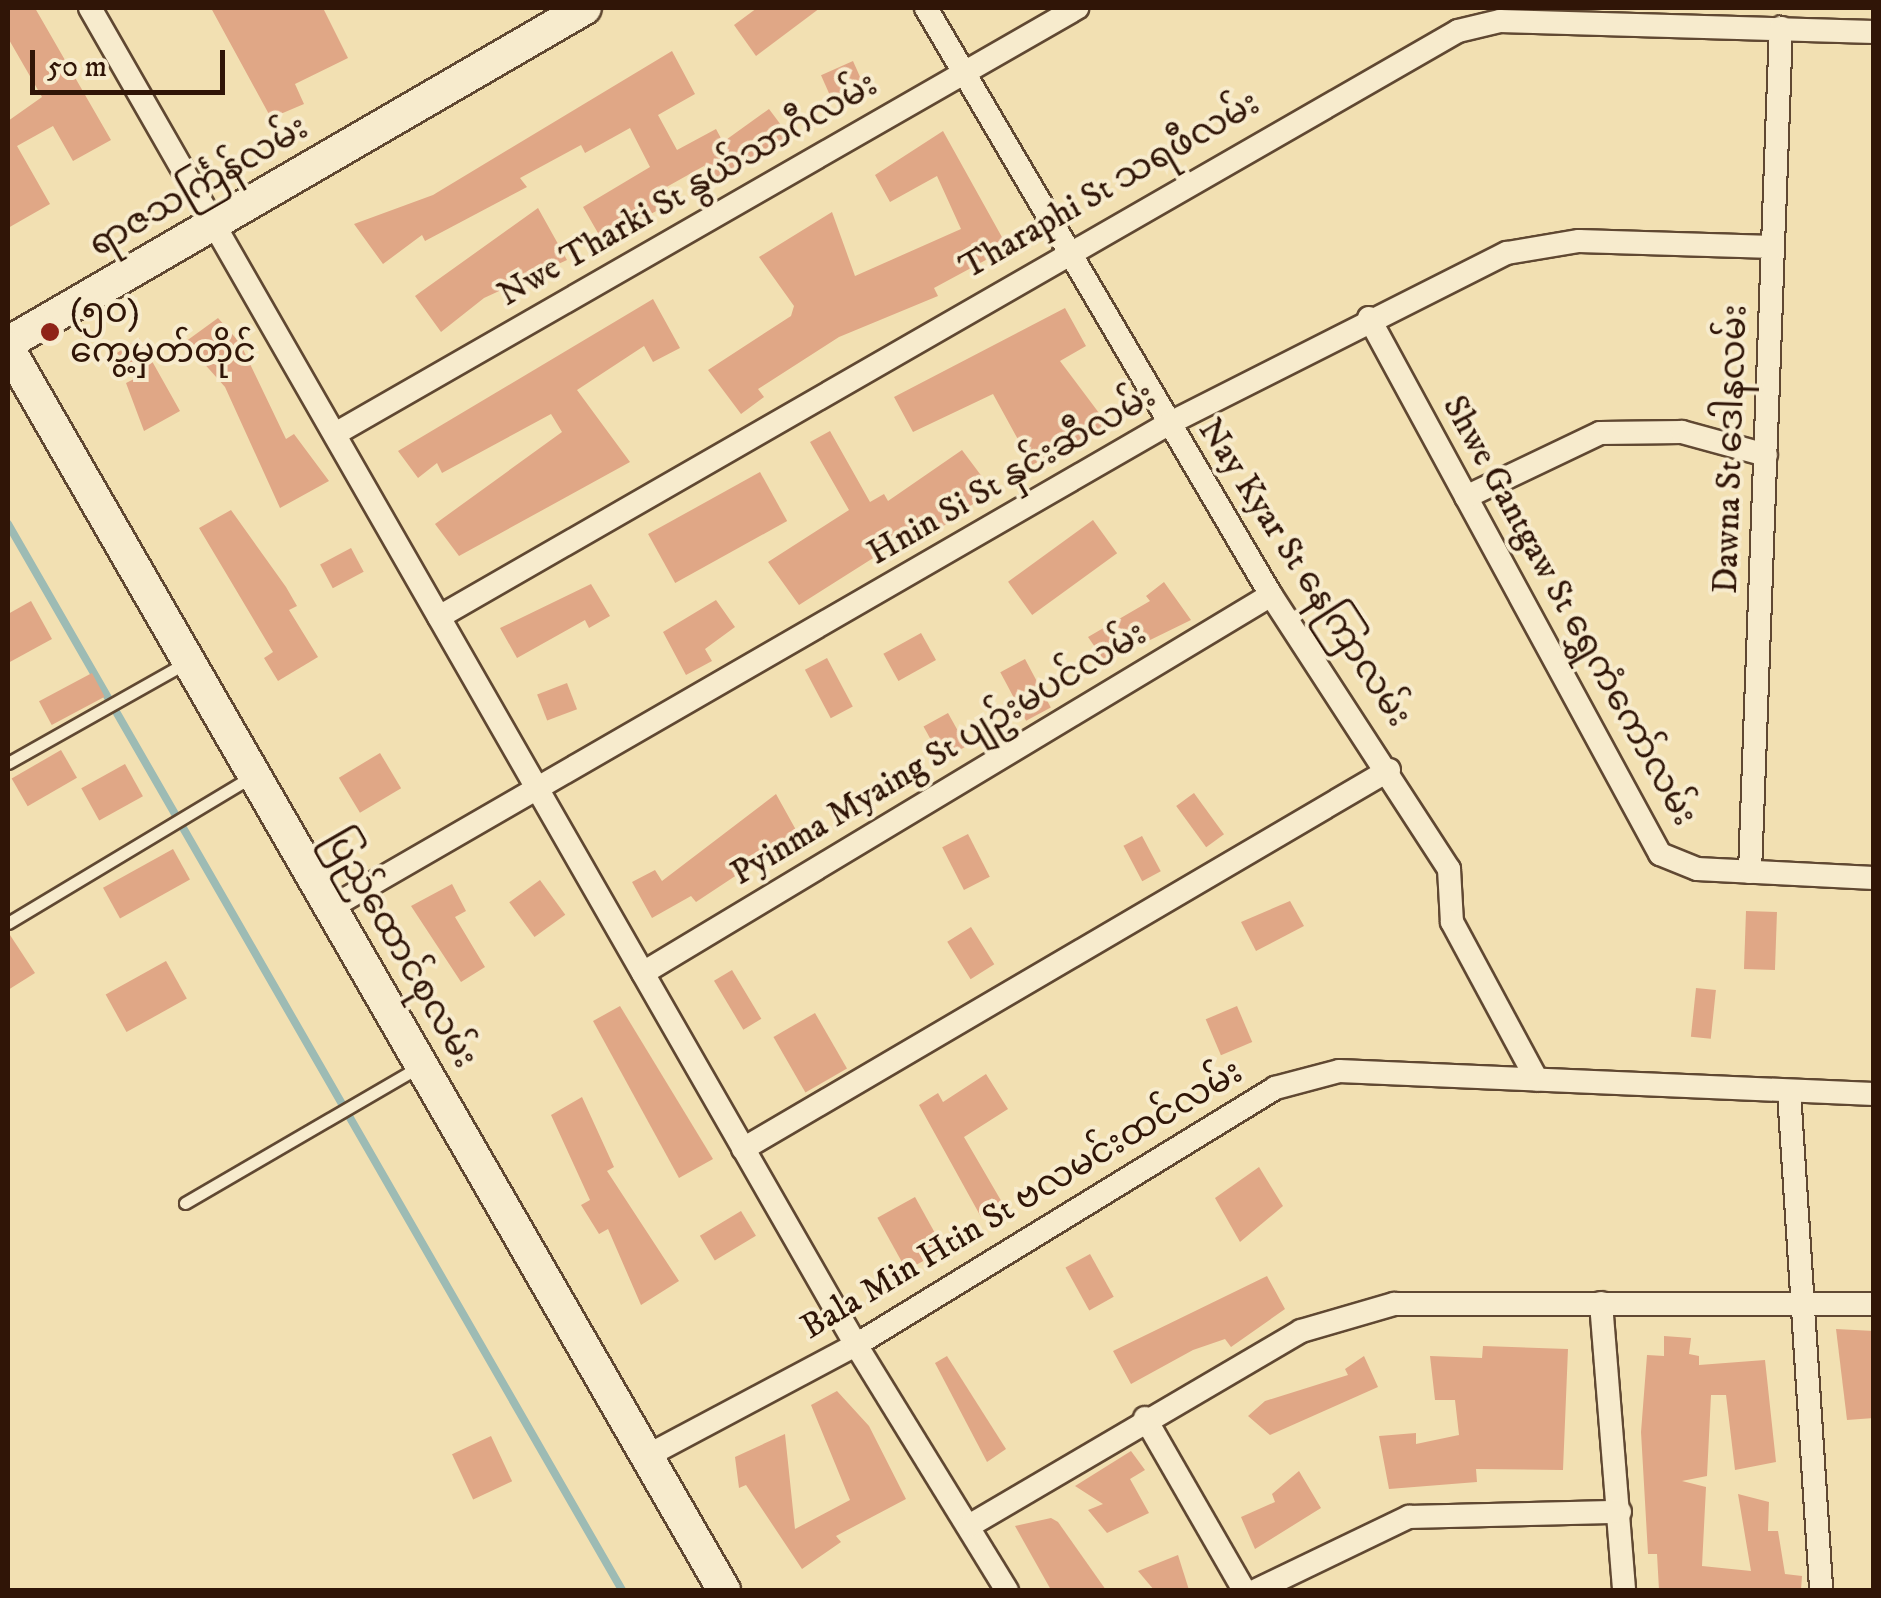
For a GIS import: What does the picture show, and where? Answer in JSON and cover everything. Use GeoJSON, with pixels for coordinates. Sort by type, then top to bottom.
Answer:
{"type":"FeatureCollection","features":[{"type":"Feature","properties":{"kind":"main road","name":"ရာဇသင်္ကြန်လမ်း"},"geometry":{"type":"LineString","coordinates":[[8,345],[584,8]]}},
{"type":"Feature","properties":{"kind":"main road","name":"ပြည်ထောင်စုလမ်း"},"geometry":{"type":"LineString","coordinates":[[8,345],[724,1590]]}},
{"type":"Feature","properties":{"kind":"street","name":"Nay Kyar St နေကြာလမ်း"},"geometry":{"type":"LineString","coordinates":[[926,8],[1271,594],[1389,770],[1448,869],[1452,922],[1536,1080]]}},
{"type":"Feature","properties":{"kind":"street","name":"Nwe Tharki St နွယ်သာဂီလမ်း"},"geometry":{"type":"LineString","coordinates":[[335,434],[1077,8]]}},
{"type":"Feature","properties":{"kind":"street"},"geometry":{"type":"LineString","coordinates":[[98,10],[216,225],[856,1345],[1007,1590]]}},
{"type":"Feature","properties":{"kind":"street","name":"Tharaphi St သရဖီလမ်း"},"geometry":{"type":"LineString","coordinates":[[439,617],[1458,31],[1500,21],[1874,32]]}},
{"type":"Feature","properties":{"kind":"street","name":"Dawna St ဒေါနလမ်း"},"geometry":{"type":"LineString","coordinates":[[1750,872],[1781,28]]}},
{"type":"Feature","properties":{"kind":"street","name":"Hnin Si St နှင်းဆီလမ်း"},"geometry":{"type":"LineString","coordinates":[[330,908],[540,792],[1168,424],[1369,318],[1525,250],[1579,241],[1773,247]]}},
{"type":"Feature","properties":{"kind":"street","name":"Shwe Gantgaw St ရွှေကံကော်လမ်း"},"geometry":{"type":"LineString","coordinates":[[1369,318],[1660,854],[1696,869],[1874,878]]}},
{"type":"Feature","properties":{"kind":"street"},"geometry":{"type":"LineString","coordinates":[[1466,497],[1600,433],[1682,432],[1766,455]]}},
{"type":"Feature","properties":{"kind":"street","name":"Pyinma Myaing St ပျဥ်းမပင်လမ်း"},"geometry":{"type":"LineString","coordinates":[[643,973],[1271,594]]}},
{"type":"Feature","properties":{"kind":"street"},"geometry":{"type":"LineString","coordinates":[[744,1149],[1389,770]]}},
{"type":"Feature","properties":{"kind":"street","name":"Bala Min Htin St ဗလမင်းထင်လမ်း"},"geometry":{"type":"LineString","coordinates":[[645,1457],[856,1345],[1275,1088],[1339,1071],[1874,1094]]}},
{"type":"Feature","properties":{"kind":"street"},"geometry":{"type":"LineString","coordinates":[[1788,1092],[1806,1303],[1821,1590]]}},
{"type":"Feature","properties":{"kind":"street"},"geometry":{"type":"LineString","coordinates":[[1601,1303],[1624,1590]]}},
{"type":"Feature","properties":{"kind":"street"},"geometry":{"type":"LineString","coordinates":[[968,1526],[1144,1418],[1302,1331],[1394,1304],[1874,1304]]}},
{"type":"Feature","properties":{"kind":"street"},"geometry":{"type":"LineString","coordinates":[[1144,1418],[1244,1590]]}},
{"type":"Feature","properties":{"kind":"street"},"geometry":{"type":"LineString","coordinates":[[1257,1590],[1409,1517],[1620,1512]]}},
{"type":"Feature","properties":{"kind":"lane"},"geometry":{"type":"LineString","coordinates":[[8,763],[188,662]]}},
{"type":"Feature","properties":{"kind":"lane"},"geometry":{"type":"LineString","coordinates":[[8,922],[254,775]]}},
{"type":"Feature","properties":{"kind":"lane"},"geometry":{"type":"LineString","coordinates":[[185,1203],[420,1066]]}},
{"type":"Feature","properties":{"kind":"building"},"geometry":{"type":"Polygon","coordinates":[[[8,8],[35,8],[111,140],[73,161],[53,126],[17,146],[50,204],[8,228],[8,121],[42,97],[8,38],[8,8]]]}},
{"type":"Feature","properties":{"kind":"building"},"geometry":{"type":"Polygon","coordinates":[[[211,8],[323,8],[348,58],[295,84],[304,104],[271,118],[211,8]]]}},
{"type":"Feature","properties":{"kind":"building"},"geometry":{"type":"Polygon","coordinates":[[[757,8],[820,8],[756,56],[734,25],[757,8]]]}},
{"type":"Feature","properties":{"kind":"building"},"geometry":{"type":"Polygon","coordinates":[[[672,51],[695,94],[658,115],[677,150],[716,129],[723,142],[769,109],[790,137],[712,181],[704,166],[654,194],[662,208],[602,240],[583,207],[650,167],[630,128],[585,153],[581,145],[520,178],[527,187],[425,241],[422,235],[383,264],[354,224],[433,195],[672,51]]]}},
{"type":"Feature","properties":{"kind":"building"},"geometry":{"type":"Polygon","coordinates":[[[853,61],[864,86],[832,100],[821,75],[853,61]]]}},
{"type":"Feature","properties":{"kind":"building"},"geometry":{"type":"Polygon","coordinates":[[[943,131],[1008,248],[934,288],[938,296],[839,337],[758,389],[764,397],[741,414],[708,370],[791,316],[794,306],[759,257],[832,212],[855,276],[961,229],[937,176],[890,202],[875,175],[943,131]]]}},
{"type":"Feature","properties":{"kind":"building"},"geometry":{"type":"Polygon","coordinates":[[[538,208],[567,260],[484,298],[441,332],[415,296],[538,208]]]}},
{"type":"Feature","properties":{"kind":"building"},"geometry":{"type":"Polygon","coordinates":[[[653,299],[680,348],[653,362],[644,346],[577,390],[630,462],[459,556],[435,524],[562,432],[551,414],[442,473],[437,463],[418,478],[398,451],[653,299]]]}},
{"type":"Feature","properties":{"kind":"building"},"geometry":{"type":"Polygon","coordinates":[[[1065,308],[1086,346],[1060,361],[1108,425],[1032,465],[993,394],[913,432],[894,397],[1065,308]]]}},
{"type":"Feature","properties":{"kind":"building"},"geometry":{"type":"Polygon","coordinates":[[[218,318],[240,343],[286,439],[294,434],[329,481],[280,508],[225,387],[185,342],[218,318]]]}},
{"type":"Feature","properties":{"kind":"building"},"geometry":{"type":"Polygon","coordinates":[[[139,338],[180,411],[144,431],[126,383],[136,378],[117,353],[139,338]]]}},
{"type":"Feature","properties":{"kind":"building"},"geometry":{"type":"Polygon","coordinates":[[[830,431],[870,502],[884,494],[888,501],[962,450],[992,490],[926,539],[919,529],[799,605],[768,562],[849,510],[810,442],[830,431]]]}},
{"type":"Feature","properties":{"kind":"building"},"geometry":{"type":"Polygon","coordinates":[[[760,472],[787,521],[675,583],[648,534],[760,472]]]}},
{"type":"Feature","properties":{"kind":"building"},"geometry":{"type":"Polygon","coordinates":[[[231,510],[286,587],[297,606],[289,610],[318,657],[278,681],[264,658],[273,652],[199,528],[231,510]]]}},
{"type":"Feature","properties":{"kind":"building"},"geometry":{"type":"Polygon","coordinates":[[[1093,520],[1117,553],[1032,615],[1008,582],[1093,520]]]}},
{"type":"Feature","properties":{"kind":"building"},"geometry":{"type":"Polygon","coordinates":[[[351,548],[364,572],[333,588],[320,564],[351,548]]]}},
{"type":"Feature","properties":{"kind":"building"},"geometry":{"type":"Polygon","coordinates":[[[1164,582],[1191,620],[1144,643],[1141,637],[1106,663],[1088,637],[1150,601],[1146,596],[1164,582]]]}},
{"type":"Feature","properties":{"kind":"building"},"geometry":{"type":"Polygon","coordinates":[[[591,584],[610,616],[589,628],[585,620],[517,658],[500,628],[591,584]]]}},
{"type":"Feature","properties":{"kind":"building"},"geometry":{"type":"Polygon","coordinates":[[[716,600],[735,627],[705,649],[712,661],[686,675],[663,632],[716,600]]]}},
{"type":"Feature","properties":{"kind":"building"},"geometry":{"type":"Polygon","coordinates":[[[31,601],[52,639],[8,663],[8,614],[31,601]]]}},
{"type":"Feature","properties":{"kind":"building"},"geometry":{"type":"Polygon","coordinates":[[[921,633],[936,660],[898,681],[883,654],[921,633]]]}},
{"type":"Feature","properties":{"kind":"building"},"geometry":{"type":"Polygon","coordinates":[[[827,658],[853,707],[831,718],[805,670],[827,658]]]}},
{"type":"Feature","properties":{"kind":"building"},"geometry":{"type":"Polygon","coordinates":[[[1025,659],[1051,708],[1026,721],[1000,672],[1025,659]]]}},
{"type":"Feature","properties":{"kind":"building"},"geometry":{"type":"Polygon","coordinates":[[[92,673],[105,697],[52,725],[39,701],[92,673]]]}},
{"type":"Feature","properties":{"kind":"building"},"geometry":{"type":"Polygon","coordinates":[[[567,683],[577,709],[547,721],[537,694],[567,683]]]}},
{"type":"Feature","properties":{"kind":"building"},"geometry":{"type":"Polygon","coordinates":[[[948,713],[966,746],[942,760],[924,727],[948,713]]]}},
{"type":"Feature","properties":{"kind":"building"},"geometry":{"type":"Polygon","coordinates":[[[61,750],[77,778],[28,806],[12,778],[61,750]]]}},
{"type":"Feature","properties":{"kind":"building"},"geometry":{"type":"Polygon","coordinates":[[[380,753],[401,788],[360,813],[339,778],[380,753]]]}},
{"type":"Feature","properties":{"kind":"building"},"geometry":{"type":"Polygon","coordinates":[[[125,764],[143,796],[99,821],[81,788],[125,764]]]}},
{"type":"Feature","properties":{"kind":"building"},"geometry":{"type":"Polygon","coordinates":[[[1194,793],[1224,834],[1206,847],[1176,806],[1194,793]]]}},
{"type":"Feature","properties":{"kind":"building"},"geometry":{"type":"Polygon","coordinates":[[[776,794],[806,848],[783,861],[776,849],[696,902],[691,896],[652,918],[632,882],[655,870],[662,881],[776,794]]]}},
{"type":"Feature","properties":{"kind":"building"},"geometry":{"type":"Polygon","coordinates":[[[968,834],[990,877],[964,890],[942,847],[968,834]]]}},
{"type":"Feature","properties":{"kind":"building"},"geometry":{"type":"Polygon","coordinates":[[[1142,836],[1161,871],[1142,881],[1123,846],[1142,836]]]}},
{"type":"Feature","properties":{"kind":"building"},"geometry":{"type":"Polygon","coordinates":[[[173,849],[190,880],[120,918],[103,888],[173,849]]]}},
{"type":"Feature","properties":{"kind":"building"},"geometry":{"type":"Polygon","coordinates":[[[540,880],[565,915],[535,937],[509,902],[540,880]]]}},
{"type":"Feature","properties":{"kind":"building"},"geometry":{"type":"Polygon","coordinates":[[[452,884],[466,911],[455,917],[485,967],[461,982],[411,906],[452,884]]]}},
{"type":"Feature","properties":{"kind":"building"},"geometry":{"type":"Polygon","coordinates":[[[1290,901],[1304,926],[1256,951],[1241,922],[1290,901]]]}},
{"type":"Feature","properties":{"kind":"building"},"geometry":{"type":"Polygon","coordinates":[[[1746,911],[1777,912],[1775,970],[1744,969],[1746,911]]]}},
{"type":"Feature","properties":{"kind":"building"},"geometry":{"type":"Polygon","coordinates":[[[971,927],[994,964],[971,979],[947,942],[971,927]]]}},
{"type":"Feature","properties":{"kind":"building"},"geometry":{"type":"Polygon","coordinates":[[[8,932],[35,973],[8,990],[8,932]]]}},
{"type":"Feature","properties":{"kind":"building"},"geometry":{"type":"Polygon","coordinates":[[[166,961],[187,999],[126,1032],[106,994],[166,961]]]}},
{"type":"Feature","properties":{"kind":"building"},"geometry":{"type":"Polygon","coordinates":[[[732,970],[761,1019],[743,1030],[714,981],[732,970]]]}},
{"type":"Feature","properties":{"kind":"building"},"geometry":{"type":"Polygon","coordinates":[[[1696,988],[1716,990],[1711,1039],[1691,1037],[1696,988]]]}},
{"type":"Feature","properties":{"kind":"building"},"geometry":{"type":"Polygon","coordinates":[[[620,1006],[713,1159],[679,1178],[593,1021],[620,1006]]]}},
{"type":"Feature","properties":{"kind":"building"},"geometry":{"type":"Polygon","coordinates":[[[1237,1006],[1252,1042],[1221,1055],[1206,1019],[1237,1006]]]}},
{"type":"Feature","properties":{"kind":"building"},"geometry":{"type":"Polygon","coordinates":[[[815,1013],[847,1068],[805,1092],[773,1037],[815,1013]]]}},
{"type":"Feature","properties":{"kind":"building"},"geometry":{"type":"Polygon","coordinates":[[[986,1074],[1008,1109],[964,1137],[1003,1204],[981,1217],[919,1105],[938,1093],[943,1102],[986,1074]]]}},
{"type":"Feature","properties":{"kind":"building"},"geometry":{"type":"Polygon","coordinates":[[[582,1097],[614,1167],[607,1171],[679,1281],[641,1305],[608,1229],[599,1234],[581,1205],[590,1200],[551,1115],[582,1097]]]}},
{"type":"Feature","properties":{"kind":"building"},"geometry":{"type":"Polygon","coordinates":[[[1259,1167],[1283,1206],[1240,1242],[1215,1198],[1259,1167]]]}},
{"type":"Feature","properties":{"kind":"building"},"geometry":{"type":"Polygon","coordinates":[[[915,1197],[944,1249],[906,1270],[877,1218],[915,1197]]]}},
{"type":"Feature","properties":{"kind":"building"},"geometry":{"type":"Polygon","coordinates":[[[741,1211],[756,1236],[715,1261],[700,1236],[741,1211]]]}},
{"type":"Feature","properties":{"kind":"building"},"geometry":{"type":"Polygon","coordinates":[[[1090,1254],[1114,1297],[1089,1310],[1066,1268],[1090,1254]]]}},
{"type":"Feature","properties":{"kind":"building"},"geometry":{"type":"Polygon","coordinates":[[[1267,1276],[1285,1309],[1231,1347],[1225,1339],[1193,1350],[1131,1384],[1113,1351],[1267,1276]]]}},
{"type":"Feature","properties":{"kind":"building"},"geometry":{"type":"Polygon","coordinates":[[[1836,1329],[1874,1331],[1874,1418],[1847,1420],[1836,1329]]]}},
{"type":"Feature","properties":{"kind":"building"},"geometry":{"type":"Polygon","coordinates":[[[1664,1336],[1691,1338],[1689,1354],[1699,1356],[1699,1365],[1765,1360],[1776,1462],[1735,1470],[1726,1395],[1711,1395],[1707,1476],[1682,1481],[1706,1487],[1702,1566],[1751,1571],[1738,1494],[1769,1502],[1768,1531],[1778,1531],[1785,1574],[1802,1576],[1801,1590],[1659,1590],[1657,1554],[1648,1554],[1641,1432],[1647,1355],[1664,1356],[1664,1336]]]}},
{"type":"Feature","properties":{"kind":"building"},"geometry":{"type":"Polygon","coordinates":[[[1483,1346],[1568,1349],[1563,1470],[1476,1469],[1477,1482],[1389,1489],[1379,1436],[1416,1433],[1416,1444],[1459,1435],[1455,1400],[1435,1400],[1430,1356],[1482,1358],[1483,1346]]]}},
{"type":"Feature","properties":{"kind":"building"},"geometry":{"type":"Polygon","coordinates":[[[947,1356],[1006,1449],[987,1462],[935,1363],[947,1356]]]}},
{"type":"Feature","properties":{"kind":"building"},"geometry":{"type":"Polygon","coordinates":[[[1364,1356],[1378,1387],[1270,1435],[1248,1416],[1265,1401],[1348,1375],[1345,1369],[1364,1356]]]}},
{"type":"Feature","properties":{"kind":"building"},"geometry":{"type":"Polygon","coordinates":[[[837,1391],[869,1426],[906,1499],[836,1536],[841,1542],[802,1569],[746,1485],[739,1488],[735,1457],[785,1434],[795,1529],[850,1500],[811,1405],[837,1391]]]}},
{"type":"Feature","properties":{"kind":"building"},"geometry":{"type":"Polygon","coordinates":[[[491,1436],[512,1481],[473,1499],[452,1454],[491,1436]]]}},
{"type":"Feature","properties":{"kind":"building"},"geometry":{"type":"Polygon","coordinates":[[[1131,1451],[1145,1470],[1130,1479],[1149,1513],[1107,1533],[1088,1510],[1103,1504],[1075,1486],[1131,1451]]]}},
{"type":"Feature","properties":{"kind":"building"},"geometry":{"type":"Polygon","coordinates":[[[1299,1471],[1321,1508],[1255,1549],[1241,1517],[1275,1502],[1272,1494],[1299,1471]]]}},
{"type":"Feature","properties":{"kind":"building"},"geometry":{"type":"Polygon","coordinates":[[[1051,1518],[1058,1522],[1106,1590],[1051,1590],[1015,1526],[1051,1518]]]}},
{"type":"Feature","properties":{"kind":"building"},"geometry":{"type":"Polygon","coordinates":[[[1178,1555],[1189,1590],[1154,1590],[1138,1571],[1178,1555]]]}},
{"type":"Feature","properties":{"kind":"waterway"},"geometry":{"type":"LineString","coordinates":[[8,524],[622,1590]]}},
{"type":"Feature","properties":{"kind":"place","name":"(၅၀) ကွေ့မှတ်တိုင်"},"geometry":{"type":"Point","coordinates":[50,332]}}]}
